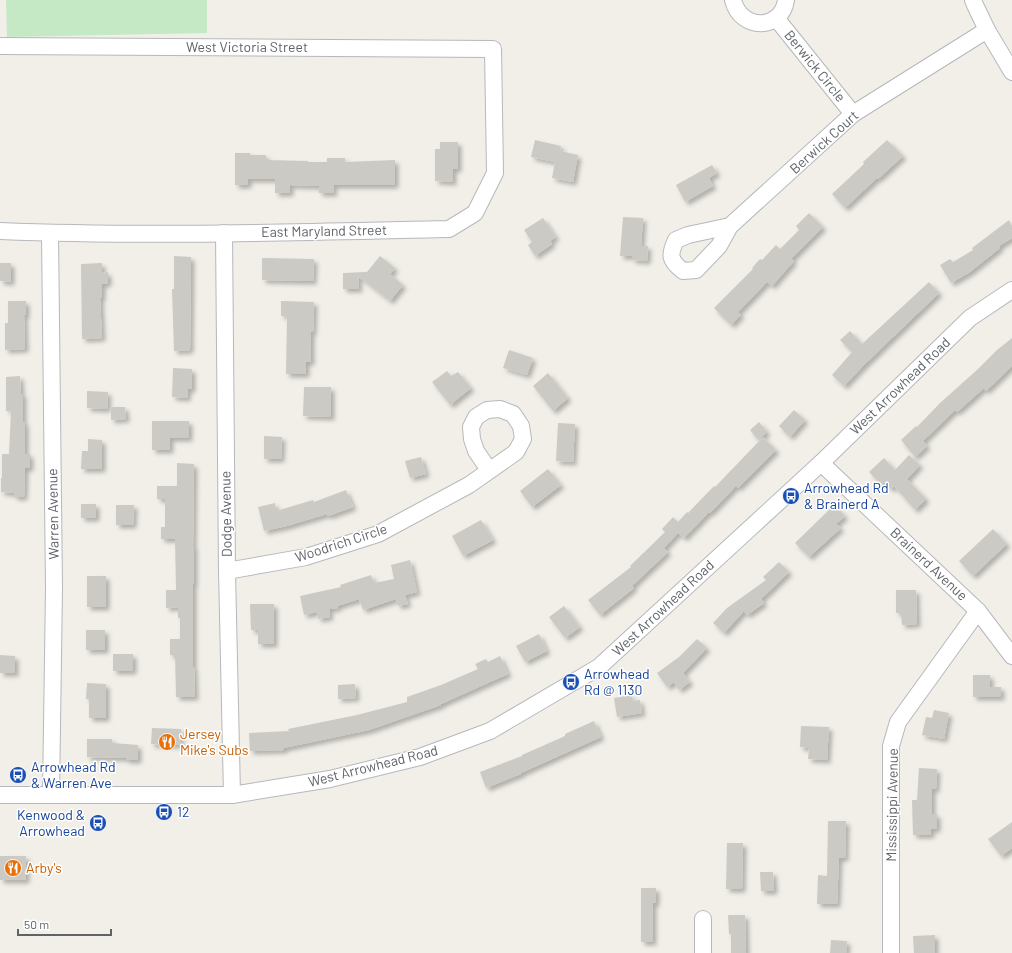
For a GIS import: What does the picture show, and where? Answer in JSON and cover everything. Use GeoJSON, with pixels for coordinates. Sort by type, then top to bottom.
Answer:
{"type":"FeatureCollection","features":[{"type":"Feature","properties":{"kind":"street","name":"Berwick Circle"},"geometry":{"type":"LineString","coordinates":[[733,0],[736,10],[742,17],[750,22],[759,24],[776,18],[782,12],[786,0]]}},
{"type":"Feature","properties":{"kind":"street"},"geometry":{"type":"LineString","coordinates":[[974,0],[987,30],[1012,72]]}},
{"type":"Feature","properties":{"kind":"street","name":"Berwick Circle"},"geometry":{"type":"LineString","coordinates":[[776,18],[853,114]]}},
{"type":"Feature","properties":{"kind":"street","name":"Berwick Court"},"geometry":{"type":"LineString","coordinates":[[730,226],[853,114],[987,30]]}},
{"type":"Feature","properties":{"kind":"street","name":"West Victoria Street"},"geometry":{"type":"LineString","coordinates":[[0,46],[493,50]]}},
{"type":"Feature","properties":{"kind":"street","name":"East Maryland Street"},"geometry":{"type":"LineString","coordinates":[[0,231],[50,233],[224,233],[449,229],[475,213],[495,173],[493,50]]}},
{"type":"Feature","properties":{"kind":"street","name":"Warren Avenue"},"geometry":{"type":"LineString","coordinates":[[50,233],[54,588],[51,794]]}},
{"type":"Feature","properties":{"kind":"street","name":"Dodge Avenue"},"geometry":{"type":"LineString","coordinates":[[224,233],[227,571],[232,795]]}},
{"type":"Feature","properties":{"kind":"street","name":"West Arrowhead Road"},"geometry":{"type":"LineString","coordinates":[[0,795],[232,795],[330,779],[420,757],[490,731],[599,667],[821,463],[970,318],[1012,290]]}},
{"type":"Feature","properties":{"kind":"street","name":"Brainerd Avenue"},"geometry":{"type":"LineString","coordinates":[[821,463],[978,610],[1012,656]]}},
{"type":"Feature","properties":{"kind":"street","name":"Woodrich Circle"},"geometry":{"type":"LineString","coordinates":[[227,571],[306,557],[378,534],[469,485],[489,470]]}},
{"type":"Feature","properties":{"kind":"street","name":"Mississippi Avenue"},"geometry":{"type":"LineString","coordinates":[[891,953],[891,746],[898,722],[978,610]]}},
{"type":"Feature","properties":{"kind":"street"},"geometry":{"type":"LineString","coordinates":[[703,919],[703,953]]}},
{"type":"Feature","properties":{"kind":"green space"},"geometry":{"type":"Polygon","coordinates":[[[6,0],[207,0],[207,33],[7,37],[6,0]]]}},
{"type":"Feature","properties":{"kind":"building"},"geometry":{"type":"Polygon","coordinates":[[[535,140],[561,146],[560,151],[578,155],[573,182],[552,178],[555,162],[531,157],[535,140]]]}},
{"type":"Feature","properties":{"kind":"building"},"geometry":{"type":"Polygon","coordinates":[[[887,140],[903,156],[845,208],[832,194],[887,140]]]}},
{"type":"Feature","properties":{"kind":"building"},"geometry":{"type":"Polygon","coordinates":[[[440,142],[458,142],[458,169],[453,169],[453,182],[435,181],[435,149],[440,149],[440,142]]]}},
{"type":"Feature","properties":{"kind":"building"},"geometry":{"type":"Polygon","coordinates":[[[235,153],[266,155],[266,160],[308,162],[327,162],[327,158],[345,158],[345,162],[395,160],[395,185],[333,185],[334,193],[319,193],[319,186],[290,185],[290,193],[275,193],[275,179],[248,179],[248,185],[235,185],[235,153]]]}},
{"type":"Feature","properties":{"kind":"building"},"geometry":{"type":"Polygon","coordinates":[[[712,165],[717,173],[709,178],[713,186],[685,202],[676,185],[712,165]]]}},
{"type":"Feature","properties":{"kind":"building"},"geometry":{"type":"Polygon","coordinates":[[[809,213],[823,227],[791,259],[794,261],[772,286],[767,282],[738,312],[741,315],[731,325],[714,308],[753,269],[752,268],[760,259],[762,260],[776,245],[780,249],[799,230],[796,226],[809,213]]]}},
{"type":"Feature","properties":{"kind":"building"},"geometry":{"type":"Polygon","coordinates":[[[623,217],[643,218],[641,246],[648,246],[647,261],[632,260],[632,256],[620,256],[623,217]]]}},
{"type":"Feature","properties":{"kind":"building"},"geometry":{"type":"Polygon","coordinates":[[[543,218],[556,237],[550,241],[552,244],[535,256],[528,245],[532,242],[524,230],[543,218]]]}},
{"type":"Feature","properties":{"kind":"building"},"geometry":{"type":"Polygon","coordinates":[[[1009,220],[1012,226],[1012,238],[999,246],[1000,248],[970,272],[951,283],[940,265],[950,259],[953,262],[973,250],[972,248],[1009,220]]]}},
{"type":"Feature","properties":{"kind":"building"},"geometry":{"type":"Polygon","coordinates":[[[174,256],[191,257],[190,350],[174,351],[172,289],[174,289],[174,256]]]}},
{"type":"Feature","properties":{"kind":"building"},"geometry":{"type":"Polygon","coordinates":[[[380,256],[395,268],[390,274],[403,285],[390,301],[358,276],[359,289],[343,289],[343,273],[367,272],[380,256]]]}},
{"type":"Feature","properties":{"kind":"building"},"geometry":{"type":"Polygon","coordinates":[[[262,258],[314,259],[313,281],[262,280],[262,258]]]}},
{"type":"Feature","properties":{"kind":"building"},"geometry":{"type":"Polygon","coordinates":[[[0,263],[11,263],[11,282],[0,281],[0,263]]]}},
{"type":"Feature","properties":{"kind":"building"},"geometry":{"type":"Polygon","coordinates":[[[102,263],[102,273],[108,272],[108,283],[102,284],[102,298],[100,298],[102,338],[82,339],[81,264],[102,263]]]}},
{"type":"Feature","properties":{"kind":"building"},"geometry":{"type":"Polygon","coordinates":[[[929,282],[939,293],[844,386],[832,375],[852,352],[840,340],[850,331],[862,344],[929,282]]]}},
{"type":"Feature","properties":{"kind":"building"},"geometry":{"type":"Polygon","coordinates":[[[8,301],[26,301],[26,315],[24,315],[25,349],[5,350],[5,323],[8,323],[8,301]]]}},
{"type":"Feature","properties":{"kind":"building"},"geometry":{"type":"Polygon","coordinates":[[[281,301],[314,302],[313,332],[311,332],[311,362],[306,362],[306,374],[286,374],[287,316],[281,316],[281,301]]]}},
{"type":"Feature","properties":{"kind":"building"},"geometry":{"type":"Polygon","coordinates":[[[1012,338],[1012,366],[986,391],[984,388],[957,412],[955,410],[923,441],[927,446],[915,457],[901,440],[916,426],[917,427],[940,403],[997,350],[1012,338]]]}},
{"type":"Feature","properties":{"kind":"building"},"geometry":{"type":"Polygon","coordinates":[[[509,350],[533,358],[527,375],[503,368],[509,350]]]}},
{"type":"Feature","properties":{"kind":"building"},"geometry":{"type":"Polygon","coordinates":[[[173,368],[192,369],[192,389],[188,389],[187,398],[172,397],[173,368]]]}},
{"type":"Feature","properties":{"kind":"building"},"geometry":{"type":"Polygon","coordinates":[[[447,371],[451,376],[458,372],[471,388],[450,405],[432,382],[447,371]]]}},
{"type":"Feature","properties":{"kind":"building"},"geometry":{"type":"Polygon","coordinates":[[[548,373],[568,398],[553,411],[533,386],[548,373]]]}},
{"type":"Feature","properties":{"kind":"building"},"geometry":{"type":"Polygon","coordinates":[[[20,376],[21,394],[23,394],[23,422],[25,422],[25,454],[30,454],[30,468],[25,468],[24,497],[14,497],[14,493],[1,492],[2,454],[9,454],[11,411],[6,411],[6,377],[20,376]]]}},
{"type":"Feature","properties":{"kind":"building"},"geometry":{"type":"Polygon","coordinates":[[[304,387],[331,387],[331,417],[303,416],[304,387]]]}},
{"type":"Feature","properties":{"kind":"building"},"geometry":{"type":"Polygon","coordinates":[[[87,391],[108,392],[107,409],[87,408],[87,391]]]}},
{"type":"Feature","properties":{"kind":"building"},"geometry":{"type":"Polygon","coordinates":[[[111,407],[125,407],[126,419],[111,420],[111,407]]]}},
{"type":"Feature","properties":{"kind":"building"},"geometry":{"type":"Polygon","coordinates":[[[794,410],[805,420],[790,437],[779,426],[794,410]]]}},
{"type":"Feature","properties":{"kind":"building"},"geometry":{"type":"Polygon","coordinates":[[[152,421],[189,421],[189,438],[170,438],[170,450],[152,450],[152,421]]]}},
{"type":"Feature","properties":{"kind":"building"},"geometry":{"type":"Polygon","coordinates":[[[759,422],[767,432],[758,440],[750,430],[759,422]]]}},
{"type":"Feature","properties":{"kind":"building"},"geometry":{"type":"Polygon","coordinates":[[[558,423],[575,424],[573,462],[556,461],[558,423]]]}},
{"type":"Feature","properties":{"kind":"building"},"geometry":{"type":"Polygon","coordinates":[[[264,436],[282,437],[281,459],[264,459],[264,436]]]}},
{"type":"Feature","properties":{"kind":"building"},"geometry":{"type":"Polygon","coordinates":[[[763,437],[776,450],[738,488],[736,486],[684,538],[678,533],[664,548],[668,552],[632,586],[634,588],[600,615],[588,600],[631,567],[630,566],[665,532],[662,529],[673,517],[678,522],[714,486],[715,487],[763,437]]]}},
{"type":"Feature","properties":{"kind":"building"},"geometry":{"type":"Polygon","coordinates":[[[88,439],[102,440],[102,469],[81,469],[82,451],[88,451],[88,439]]]}},
{"type":"Feature","properties":{"kind":"building"},"geometry":{"type":"Polygon","coordinates":[[[909,455],[920,465],[907,479],[926,499],[915,510],[894,486],[891,489],[884,482],[881,484],[869,472],[884,458],[895,470],[909,455]]]}},
{"type":"Feature","properties":{"kind":"building"},"geometry":{"type":"Polygon","coordinates":[[[421,457],[426,474],[410,478],[405,461],[421,457]]]}},
{"type":"Feature","properties":{"kind":"building"},"geometry":{"type":"Polygon","coordinates":[[[177,463],[194,464],[193,667],[195,697],[176,697],[175,656],[170,655],[170,639],[180,639],[180,618],[178,618],[178,607],[166,608],[166,590],[176,590],[175,539],[161,539],[161,527],[165,527],[165,499],[157,499],[157,486],[177,486],[177,463]]]}},
{"type":"Feature","properties":{"kind":"building"},"geometry":{"type":"Polygon","coordinates":[[[548,469],[561,485],[532,507],[520,491],[548,469]]]}},
{"type":"Feature","properties":{"kind":"building"},"geometry":{"type":"Polygon","coordinates":[[[346,490],[353,507],[328,516],[327,514],[264,531],[258,507],[275,503],[276,511],[313,500],[314,502],[346,490]]]}},
{"type":"Feature","properties":{"kind":"building"},"geometry":{"type":"Polygon","coordinates":[[[81,504],[96,504],[96,518],[81,518],[81,504]]]}},
{"type":"Feature","properties":{"kind":"building"},"geometry":{"type":"Polygon","coordinates":[[[116,505],[134,505],[133,525],[116,525],[116,505]]]}},
{"type":"Feature","properties":{"kind":"building"},"geometry":{"type":"Polygon","coordinates":[[[834,505],[845,516],[836,524],[841,528],[809,557],[795,543],[834,505]]]}},
{"type":"Feature","properties":{"kind":"building"},"geometry":{"type":"Polygon","coordinates":[[[481,520],[493,540],[463,556],[452,536],[481,520]]]}},
{"type":"Feature","properties":{"kind":"building"},"geometry":{"type":"Polygon","coordinates":[[[993,529],[1007,544],[973,576],[959,561],[993,529]]]}},
{"type":"Feature","properties":{"kind":"building"},"geometry":{"type":"Polygon","coordinates":[[[410,560],[417,592],[405,595],[408,604],[398,606],[396,599],[363,610],[359,599],[337,606],[338,608],[329,609],[330,617],[318,619],[317,612],[304,615],[300,596],[341,587],[340,585],[371,575],[374,583],[394,579],[391,565],[410,560]]]}},
{"type":"Feature","properties":{"kind":"building"},"geometry":{"type":"Polygon","coordinates":[[[779,562],[789,572],[761,599],[764,603],[747,615],[744,611],[724,633],[713,623],[727,608],[766,580],[763,577],[779,562]]]}},
{"type":"Feature","properties":{"kind":"building"},"geometry":{"type":"Polygon","coordinates":[[[87,576],[106,576],[106,607],[87,607],[87,576]]]}},
{"type":"Feature","properties":{"kind":"building"},"geometry":{"type":"Polygon","coordinates":[[[896,590],[916,590],[917,624],[902,625],[901,613],[896,613],[896,590]]]}},
{"type":"Feature","properties":{"kind":"building"},"geometry":{"type":"Polygon","coordinates":[[[250,604],[274,604],[274,644],[258,644],[258,630],[251,630],[250,604]]]}},
{"type":"Feature","properties":{"kind":"building"},"geometry":{"type":"Polygon","coordinates":[[[564,606],[580,627],[565,638],[549,617],[564,606]]]}},
{"type":"Feature","properties":{"kind":"building"},"geometry":{"type":"Polygon","coordinates":[[[86,630],[105,630],[105,650],[86,650],[86,630]]]}},
{"type":"Feature","properties":{"kind":"building"},"geometry":{"type":"Polygon","coordinates":[[[539,634],[547,651],[525,662],[516,646],[539,634]]]}},
{"type":"Feature","properties":{"kind":"building"},"geometry":{"type":"Polygon","coordinates":[[[697,639],[707,648],[683,673],[690,682],[679,690],[674,682],[667,687],[657,673],[679,657],[697,639]]]}},
{"type":"Feature","properties":{"kind":"building"},"geometry":{"type":"Polygon","coordinates":[[[113,654],[133,654],[133,671],[113,671],[113,654]]]}},
{"type":"Feature","properties":{"kind":"building"},"geometry":{"type":"Polygon","coordinates":[[[0,655],[15,656],[15,673],[0,673],[0,655]]]}},
{"type":"Feature","properties":{"kind":"building"},"geometry":{"type":"Polygon","coordinates":[[[500,656],[508,674],[441,705],[369,730],[284,748],[284,750],[250,751],[249,733],[289,731],[288,729],[357,715],[407,702],[407,697],[441,685],[478,669],[475,664],[486,659],[488,662],[500,656]]]}},
{"type":"Feature","properties":{"kind":"building"},"geometry":{"type":"Polygon","coordinates":[[[973,675],[990,675],[990,687],[1001,687],[1001,697],[973,697],[973,675]]]}},
{"type":"Feature","properties":{"kind":"building"},"geometry":{"type":"Polygon","coordinates":[[[87,683],[106,684],[106,718],[89,718],[89,699],[86,699],[87,683]]]}},
{"type":"Feature","properties":{"kind":"building"},"geometry":{"type":"Polygon","coordinates":[[[355,684],[356,698],[338,699],[338,685],[355,684]]]}},
{"type":"Feature","properties":{"kind":"building"},"geometry":{"type":"Polygon","coordinates":[[[632,695],[633,701],[640,700],[642,713],[617,717],[614,698],[632,695]]]}},
{"type":"Feature","properties":{"kind":"building"},"geometry":{"type":"Polygon","coordinates":[[[934,710],[949,713],[944,739],[922,735],[926,717],[932,718],[934,710]]]}},
{"type":"Feature","properties":{"kind":"building"},"geometry":{"type":"Polygon","coordinates":[[[594,721],[601,737],[521,774],[486,788],[480,772],[522,756],[594,721]]]}},
{"type":"Feature","properties":{"kind":"building"},"geometry":{"type":"Polygon","coordinates":[[[801,726],[829,727],[827,760],[808,759],[809,748],[800,747],[801,726]]]}},
{"type":"Feature","properties":{"kind":"building"},"geometry":{"type":"Polygon","coordinates":[[[152,728],[181,729],[180,745],[151,744],[152,728]]]}},
{"type":"Feature","properties":{"kind":"building"},"geometry":{"type":"Polygon","coordinates":[[[87,739],[112,739],[112,743],[138,745],[138,760],[126,760],[126,758],[87,757],[87,739]]]}},
{"type":"Feature","properties":{"kind":"building"},"geometry":{"type":"Polygon","coordinates":[[[919,768],[937,769],[936,789],[932,789],[932,814],[937,814],[937,829],[931,829],[931,835],[913,835],[912,800],[917,800],[919,768]]]}},
{"type":"Feature","properties":{"kind":"building"},"geometry":{"type":"Polygon","coordinates":[[[828,821],[846,821],[845,858],[839,858],[837,904],[817,904],[818,875],[827,876],[828,821]]]}},
{"type":"Feature","properties":{"kind":"building"},"geometry":{"type":"Polygon","coordinates":[[[1012,822],[1012,848],[1001,856],[988,839],[1012,822]]]}},
{"type":"Feature","properties":{"kind":"building"},"geometry":{"type":"Polygon","coordinates":[[[727,843],[743,843],[742,889],[726,889],[727,843]]]}},
{"type":"Feature","properties":{"kind":"building","name":"Arby's"},"geometry":{"type":"Polygon","coordinates":[[[0,856],[26,856],[26,880],[0,880],[0,856]]]}},
{"type":"Feature","properties":{"kind":"building"},"geometry":{"type":"Polygon","coordinates":[[[760,872],[773,872],[774,891],[761,891],[760,872]]]}},
{"type":"Feature","properties":{"kind":"building"},"geometry":{"type":"Polygon","coordinates":[[[641,888],[656,888],[656,903],[653,903],[653,942],[641,942],[641,888]]]}},
{"type":"Feature","properties":{"kind":"building"},"geometry":{"type":"Polygon","coordinates":[[[728,915],[745,915],[746,953],[731,953],[731,934],[729,934],[728,915]]]}},
{"type":"Feature","properties":{"kind":"building"},"geometry":{"type":"Polygon","coordinates":[[[935,935],[935,953],[914,953],[913,936],[935,935]]]}},
{"type":"Feature","properties":{"kind":"building"},"geometry":{"type":"Polygon","coordinates":[[[831,940],[847,941],[846,953],[830,953],[831,940]]]}},
{"type":"Feature","properties":{"kind":"place","name":"Arrowhead Rd & Brainerd A"},"geometry":{"type":"Point","coordinates":[791,496]}},
{"type":"Feature","properties":{"kind":"place","name":"Arrowhead Rd @ 1130"},"geometry":{"type":"Point","coordinates":[571,682]}},
{"type":"Feature","properties":{"kind":"place","name":"Jersey Mike's Subs"},"geometry":{"type":"Point","coordinates":[167,742]}},
{"type":"Feature","properties":{"kind":"place","name":"Arrowhead Rd & Warren Ave"},"geometry":{"type":"Point","coordinates":[18,775]}},
{"type":"Feature","properties":{"kind":"place","name":"12"},"geometry":{"type":"Point","coordinates":[164,812]}},
{"type":"Feature","properties":{"kind":"place","name":"Kenwood & Arrowhead"},"geometry":{"type":"Point","coordinates":[98,823]}},
{"type":"Feature","properties":{"kind":"place","name":"Arby's"},"geometry":{"type":"Point","coordinates":[13,868]}}]}
